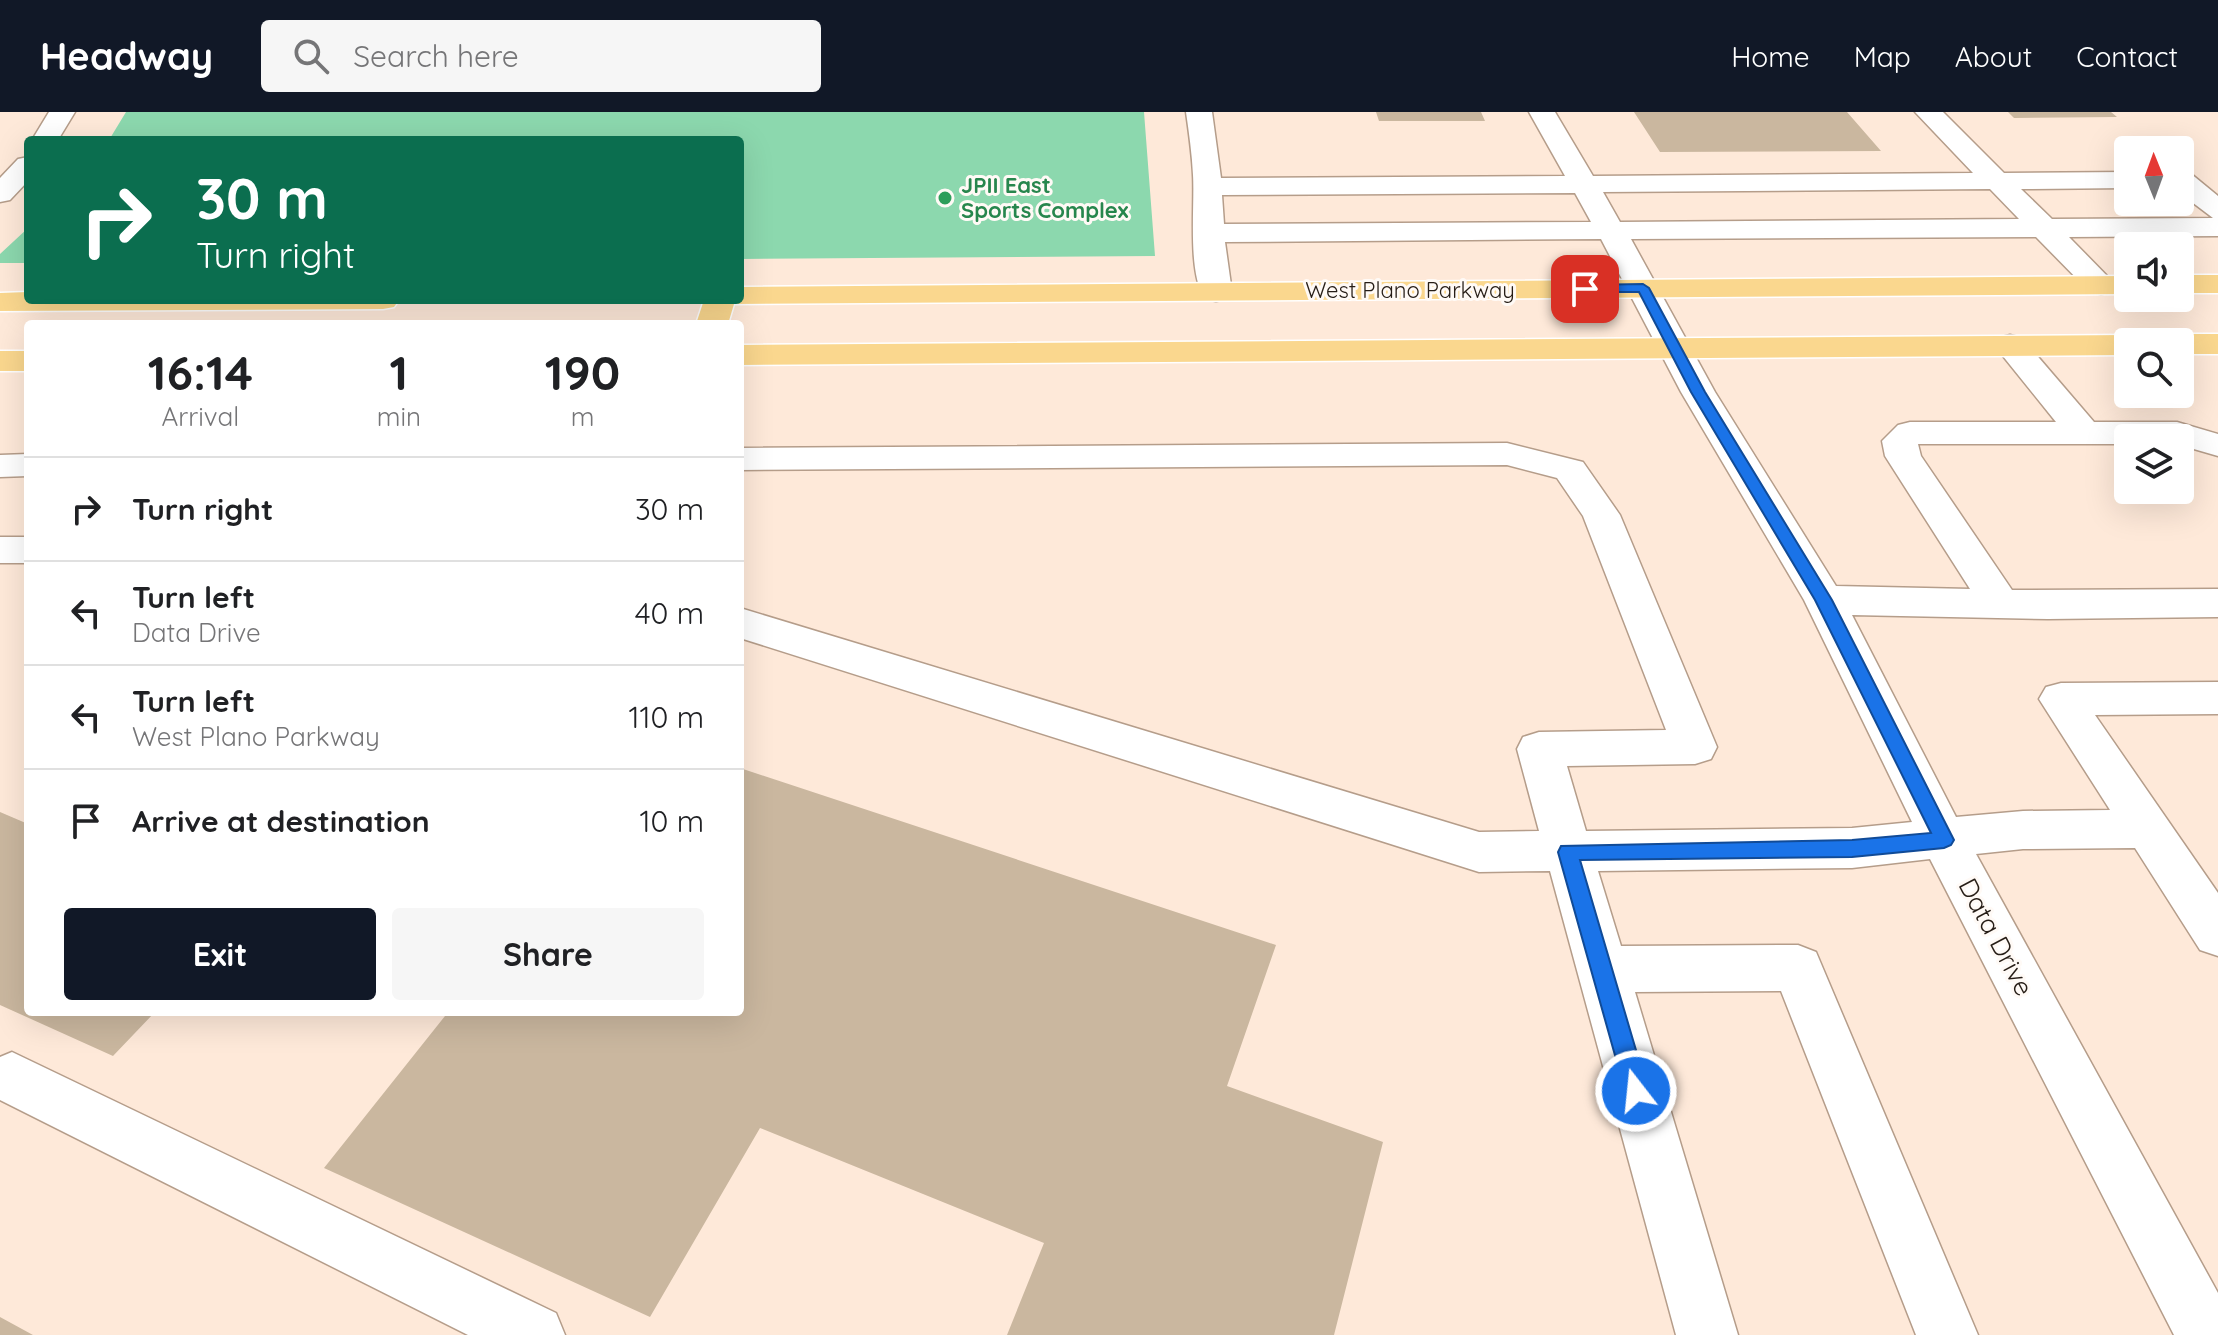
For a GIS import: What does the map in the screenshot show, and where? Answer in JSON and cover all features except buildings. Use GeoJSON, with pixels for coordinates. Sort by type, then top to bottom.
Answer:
{"type":"FeatureCollection","features":[{"type":"Feature","properties":{"kind":"main road"},"geometry":{"type":"LineString","coordinates":[[2194,284],[2218,284]]}},
{"type":"Feature","properties":{"kind":"main road","name":"West Plano Parkway"},"geometry":{"type":"LineString","coordinates":[[744,296],[2114,285]]}},
{"type":"Feature","properties":{"kind":"main road"},"geometry":{"type":"LineString","coordinates":[[0,302],[24,302]]}},
{"type":"Feature","properties":{"kind":"main road"},"geometry":{"type":"LineString","coordinates":[[2194,344],[2218,344]]}},
{"type":"Feature","properties":{"kind":"main road"},"geometry":{"type":"LineString","coordinates":[[744,355],[2114,345]]}},
{"type":"Feature","properties":{"kind":"main road"},"geometry":{"type":"LineString","coordinates":[[0,361],[24,361]]}},
{"type":"Feature","properties":{"kind":"street"},"geometry":{"type":"LineString","coordinates":[[47,136],[62,112]]}},
{"type":"Feature","properties":{"kind":"street"},"geometry":{"type":"LineString","coordinates":[[1199,112],[1216,292]]}},
{"type":"Feature","properties":{"kind":"street","name":"Data Drive"},"geometry":{"type":"LineString","coordinates":[[1542,112],[1675,350],[1824,600],[1944,840],[2207,1335]]}},
{"type":"Feature","properties":{"kind":"street"},"geometry":{"type":"LineString","coordinates":[[1928,112],[2045,229],[2114,284]]}},
{"type":"Feature","properties":{"kind":"street"},"geometry":{"type":"LineString","coordinates":[[0,194],[24,169]]}},
{"type":"Feature","properties":{"kind":"street"},"geometry":{"type":"LineString","coordinates":[[1208,187],[2114,180]]}},
{"type":"Feature","properties":{"kind":"street"},"geometry":{"type":"LineString","coordinates":[[2194,191],[2218,211]]}},
{"type":"Feature","properties":{"kind":"street"},"geometry":{"type":"LineString","coordinates":[[1210,233],[2218,227]]}},
{"type":"Feature","properties":{"kind":"street"},"geometry":{"type":"LineString","coordinates":[[2010,345],[2083,432]]}},
{"type":"Feature","properties":{"kind":"street"},"geometry":{"type":"LineString","coordinates":[[2000,603],[1903,456],[1900,441],[1910,433],[2177,433],[2218,445]]}},
{"type":"Feature","properties":{"kind":"street"},"geometry":{"type":"LineString","coordinates":[[744,459],[1507,454],[1570,470],[1601,515],[1695,747],[1539,749],[1707,1335]]}},
{"type":"Feature","properties":{"kind":"street"},"geometry":{"type":"LineString","coordinates":[[0,466],[24,465]]}},
{"type":"Feature","properties":{"kind":"street"},"geometry":{"type":"LineString","coordinates":[[0,550],[24,550]]}},
{"type":"Feature","properties":{"kind":"street"},"geometry":{"type":"LineString","coordinates":[[1824,600],[2218,603]]}},
{"type":"Feature","properties":{"kind":"street"},"geometry":{"type":"LineString","coordinates":[[744,624],[1479,852],[1852,848],[2023,830],[2148,829]]}},
{"type":"Feature","properties":{"kind":"street"},"geometry":{"type":"LineString","coordinates":[[2218,698],[2061,699],[2218,934]]}},
{"type":"Feature","properties":{"kind":"street"},"geometry":{"type":"LineString","coordinates":[[1601,969],[1798,968],[1947,1335]]}},
{"type":"Feature","properties":{"kind":"street"},"geometry":{"type":"LineString","coordinates":[[4,1080],[534,1335]]}},
{"type":"Feature","properties":{"kind":"green space","name":"JPII East Sports Complex"},"geometry":{"type":"Polygon","coordinates":[[[126,112],[1144,112],[1155,256],[744,259],[744,136],[111,136],[126,112]]]}},
{"type":"Feature","properties":{"kind":"green space"},"geometry":{"type":"Polygon","coordinates":[[[24,232],[24,263],[0,263],[0,254],[24,232]]]}},
{"type":"Feature","properties":{"kind":"place","name":"JPII East Sports Complex"},"geometry":{"type":"Point","coordinates":[945,198]}},
{"type":"Feature","properties":{"kind":"route"},"geometry":{"type":"LineString","coordinates":[[1585,289],[1643,288],[1698,392],[1824,600],[1944,840],[1852,848],[1568,852],[1636,1091]]}}]}
